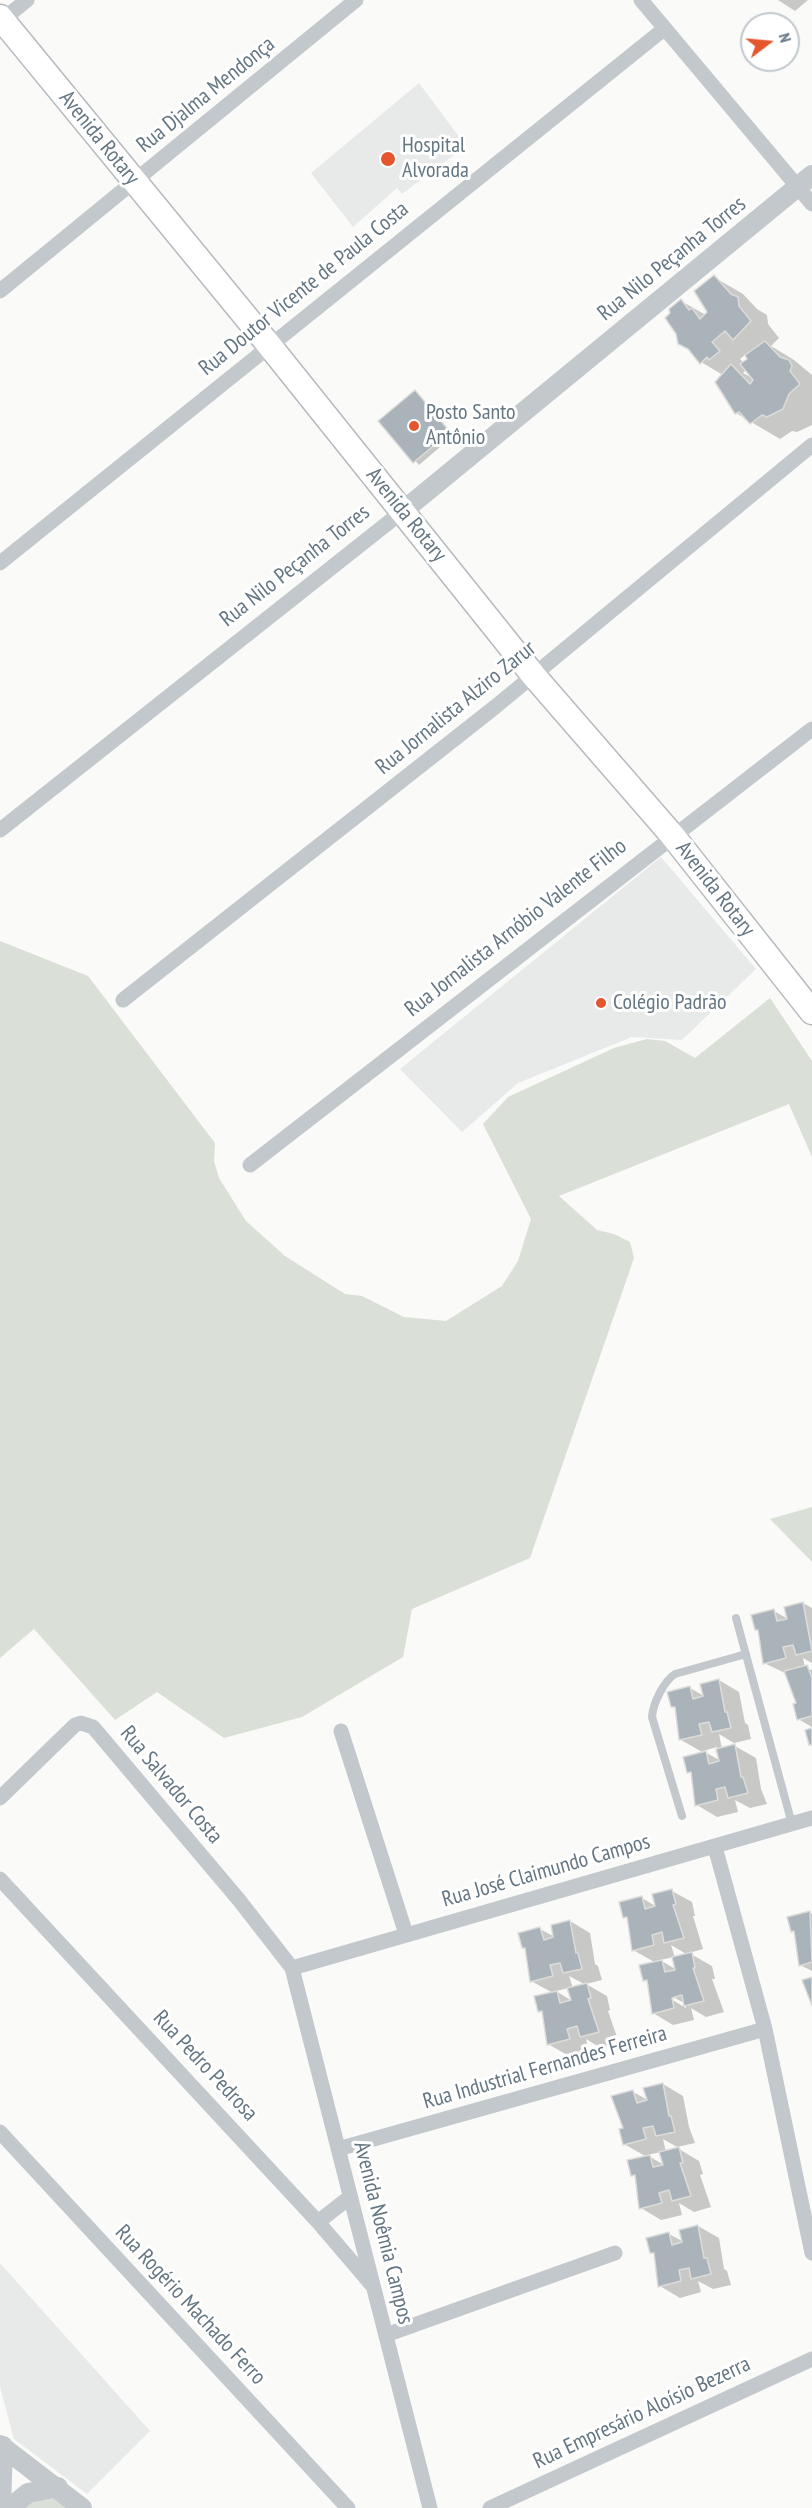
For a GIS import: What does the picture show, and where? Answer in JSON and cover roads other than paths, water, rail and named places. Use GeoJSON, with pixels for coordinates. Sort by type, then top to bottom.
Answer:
{"type":"FeatureCollection","features":[{"type":"Feature","properties":{"kind":"main road","name":"Avenida Rotary"},"geometry":{"type":"LineString","coordinates":[[1,19],[269,345],[534,676],[672,835],[812,1012]]}},
{"type":"Feature","properties":{"kind":"street"},"geometry":{"type":"LineString","coordinates":[[1,19],[27,0]]}},
{"type":"Feature","properties":{"kind":"street","name":"Rua Djalma Mendonça"},"geometry":{"type":"LineString","coordinates":[[0,291],[356,0]]}},
{"type":"Feature","properties":{"kind":"street"},"geometry":{"type":"LineString","coordinates":[[641,0],[664,29],[805,181],[812,204]]}},
{"type":"Feature","properties":{"kind":"street","name":"Rua Doutor Vicente de Paula Costa"},"geometry":{"type":"LineString","coordinates":[[0,563],[664,29]]}},
{"type":"Feature","properties":{"kind":"street","name":"Rua Nilo Peçanha Torres"},"geometry":{"type":"LineString","coordinates":[[0,830],[403,511],[805,181]]}},
{"type":"Feature","properties":{"kind":"street","name":"Rua Jornalista Alziro Zarur"},"geometry":{"type":"LineString","coordinates":[[123,1000],[534,676],[812,445]]}},
{"type":"Feature","properties":{"kind":"street","name":"Rua Jornalista Arnóbio Valente Filho"},"geometry":{"type":"LineString","coordinates":[[250,1166],[672,835],[812,729]]}},
{"type":"Feature","properties":{"kind":"street","name":"Rua Salvador Costa"},"geometry":{"type":"LineString","coordinates":[[0,1798],[75,1725],[81,1723],[93,1727],[239,1900],[292,1968]]}},
{"type":"Feature","properties":{"kind":"street"},"geometry":{"type":"LineString","coordinates":[[341,1731],[406,1934]]}},
{"type":"Feature","properties":{"kind":"street","name":"Rua José Claimundo Campos"},"geometry":{"type":"LineString","coordinates":[[292,1968],[812,1818]]}},
{"type":"Feature","properties":{"kind":"street"},"geometry":{"type":"LineString","coordinates":[[714,1847],[765,2029],[812,2253]]}},
{"type":"Feature","properties":{"kind":"street","name":"Rua Pedro Pedrosa"},"geometry":{"type":"LineString","coordinates":[[0,1879],[318,2222],[373,2287]]}},
{"type":"Feature","properties":{"kind":"street","name":"Avenida Noêmia Campos"},"geometry":{"type":"LineString","coordinates":[[292,1968],[430,2508]]}},
{"type":"Feature","properties":{"kind":"street","name":"Rua Industrial Fernandes Ferreira"},"geometry":{"type":"LineString","coordinates":[[338,2149],[765,2029]]}},
{"type":"Feature","properties":{"kind":"street","name":"Rua Rogério Machado Ferro"},"geometry":{"type":"LineString","coordinates":[[0,2132],[348,2508]]}},
{"type":"Feature","properties":{"kind":"street"},"geometry":{"type":"LineString","coordinates":[[318,2222],[350,2197]]}},
{"type":"Feature","properties":{"kind":"street"},"geometry":{"type":"LineString","coordinates":[[386,2335],[615,2253]]}},
{"type":"Feature","properties":{"kind":"street","name":"Rua Empresário Aloísio Bezerra"},"geometry":{"type":"LineString","coordinates":[[490,2508],[812,2359]]}},
{"type":"Feature","properties":{"kind":"street"},"geometry":{"type":"LineString","coordinates":[[1,2442],[82,2508]]}},
{"type":"Feature","properties":{"kind":"street"},"geometry":{"type":"LineString","coordinates":[[1,2442],[1,2508]]}},
{"type":"Feature","properties":{"kind":"street"},"geometry":{"type":"LineString","coordinates":[[10,2508],[28,2493],[58,2487]]}},
{"type":"Feature","properties":{"kind":"lane"},"geometry":{"type":"LineString","coordinates":[[736,1618],[792,1824]]}},
{"type":"Feature","properties":{"kind":"lane"},"geometry":{"type":"LineString","coordinates":[[682,1816],[652,1717],[653,1709],[669,1678],[675,1674],[746,1654]]}},
{"type":"Feature","properties":{"kind":"place","name":"Hospital Alvorada"},"geometry":{"type":"Point","coordinates":[388,159]}},
{"type":"Feature","properties":{"kind":"place","name":"Posto Santo Antônio"},"geometry":{"type":"Point","coordinates":[414,426]}},
{"type":"Feature","properties":{"kind":"place","name":"Colégio Padrão"},"geometry":{"type":"Point","coordinates":[601,1003]}}]}
